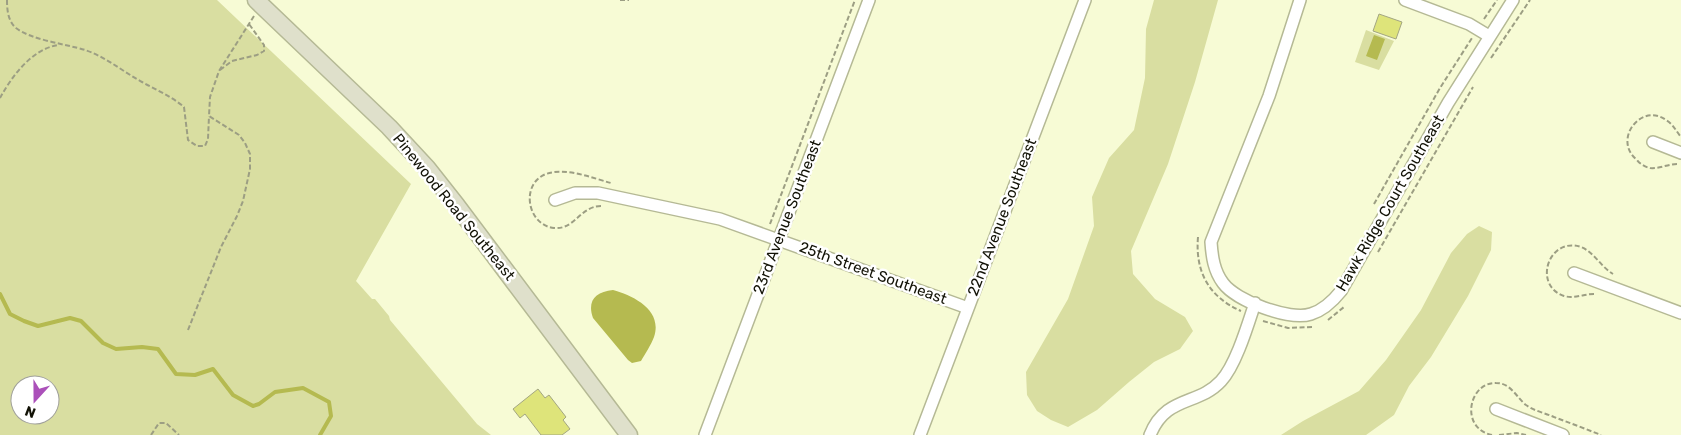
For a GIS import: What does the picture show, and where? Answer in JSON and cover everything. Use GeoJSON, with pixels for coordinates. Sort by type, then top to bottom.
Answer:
{"type":"FeatureCollection","features":[{"type":"Feature","properties":{"kind":"street","name":"23rd Avenue Southeast"},"geometry":{"type":"LineString","coordinates":[[705,435],[869,0]]}},
{"type":"Feature","properties":{"kind":"street","name":"22nd Avenue Southeast"},"geometry":{"type":"LineString","coordinates":[[920,435],[1085,0]]}},
{"type":"Feature","properties":{"kind":"street","name":"Hawk Ridge Court Southeast"},"geometry":{"type":"LineString","coordinates":[[1300,0],[1269,96],[1211,242],[1213,265],[1223,284],[1238,296],[1286,315],[1309,315],[1320,311],[1341,291],[1448,103],[1513,0]]}},
{"type":"Feature","properties":{"kind":"street"},"geometry":{"type":"LineString","coordinates":[[1405,0],[1478,29],[1489,36]]}},
{"type":"Feature","properties":{"kind":"street","name":"Pinewood Road Southeast"},"geometry":{"type":"LineString","coordinates":[[261,2],[389,126],[427,168],[630,435]]}},
{"type":"Feature","properties":{"kind":"street"},"geometry":{"type":"LineString","coordinates":[[1653,142],[1681,153]]}},
{"type":"Feature","properties":{"kind":"street","name":"25th Street Southeast"},"geometry":{"type":"LineString","coordinates":[[555,200],[575,193],[598,193],[720,219],[968,308]]}},
{"type":"Feature","properties":{"kind":"street"},"geometry":{"type":"LineString","coordinates":[[1574,272],[1681,312]]}},
{"type":"Feature","properties":{"kind":"street"},"geometry":{"type":"LineString","coordinates":[[1150,435],[1163,413],[1215,387],[1227,373],[1255,303]]}},
{"type":"Feature","properties":{"kind":"street"},"geometry":{"type":"LineString","coordinates":[[1496,409],[1564,435]]}},
{"type":"Feature","properties":{"kind":"path"},"geometry":{"type":"LineString","coordinates":[[7,0],[10,21],[16,28],[26,34],[61,45],[86,50],[111,61],[141,81],[172,97],[184,107],[188,140],[196,146],[205,146],[208,139],[210,97],[218,71],[249,23],[264,45],[264,51],[257,55],[232,61],[218,71]]}},
{"type":"Feature","properties":{"kind":"path"},"geometry":{"type":"LineString","coordinates":[[620,0],[630,0]]}},
{"type":"Feature","properties":{"kind":"path"},"geometry":{"type":"LineString","coordinates":[[770,224],[855,0]]}},
{"type":"Feature","properties":{"kind":"path"},"geometry":{"type":"LineString","coordinates":[[1374,204],[1440,88],[1497,0]]}},
{"type":"Feature","properties":{"kind":"path"},"geometry":{"type":"LineString","coordinates":[[0,98],[33,54],[48,46],[61,45]]}},
{"type":"Feature","properties":{"kind":"path"},"geometry":{"type":"LineString","coordinates":[[188,330],[220,247],[240,209],[250,169],[250,154],[242,139],[229,128],[209,116]]}},
{"type":"Feature","properties":{"kind":"path"},"geometry":{"type":"LineString","coordinates":[[151,435],[159,423],[166,424],[179,435]]}},
{"type":"Feature","properties":{"kind":"path"},"geometry":{"type":"LineString","coordinates":[[1499,435],[1507,433],[1526,435]]}},
{"type":"Feature","properties":{"kind":"shaded area"},"geometry":{"type":"Polygon","coordinates":[[[0,0],[217,0],[411,184],[356,281],[372,299],[375,299],[389,316],[390,320],[477,424],[491,435],[0,435],[0,0]]]}},
{"type":"Feature","properties":{"kind":"shaded area"},"geometry":{"type":"Polygon","coordinates":[[[1154,0],[1218,0],[1195,82],[1168,164],[1131,251],[1133,274],[1155,299],[1185,317],[1193,331],[1180,349],[1154,362],[1097,410],[1068,427],[1051,420],[1037,411],[1027,395],[1026,372],[1068,299],[1094,226],[1092,197],[1109,158],[1134,130],[1145,78],[1146,29],[1154,0]]]}},
{"type":"Feature","properties":{"kind":"shaded area"},"geometry":{"type":"Polygon","coordinates":[[[1366,30],[1394,41],[1379,70],[1355,62],[1366,30]]]}},
{"type":"Feature","properties":{"kind":"shaded area"},"geometry":{"type":"Polygon","coordinates":[[[1374,35],[1385,39],[1377,60],[1366,56],[1374,35]]]}},
{"type":"Feature","properties":{"kind":"shaded area"},"geometry":{"type":"Polygon","coordinates":[[[1479,226],[1492,232],[1491,250],[1468,296],[1431,357],[1409,386],[1394,415],[1366,435],[1281,435],[1359,391],[1386,360],[1421,310],[1451,253],[1467,234],[1479,226]]]}},
{"type":"Feature","properties":{"kind":"shaded area"},"geometry":{"type":"Polygon","coordinates":[[[613,290],[638,300],[651,312],[654,319],[656,327],[654,337],[641,361],[632,363],[628,360],[593,318],[591,307],[594,298],[601,293],[613,290]]]}},
{"type":"Feature","properties":{"kind":"building"},"geometry":{"type":"Polygon","coordinates":[[[1379,14],[1402,22],[1396,39],[1373,31],[1379,14]]]}},
{"type":"Feature","properties":{"kind":"building"},"geometry":{"type":"Polygon","coordinates":[[[538,389],[545,398],[549,395],[566,417],[563,420],[570,429],[562,435],[541,435],[525,414],[520,418],[513,409],[538,389]]]}},
{"type":"Feature","properties":{"kind":"waterway"},"geometry":{"type":"LineString","coordinates":[[0,294],[10,314],[38,326],[70,318],[81,321],[103,343],[116,349],[142,347],[158,349],[176,374],[195,375],[213,369],[233,395],[253,406],[259,404],[275,392],[303,388],[329,402],[331,416],[320,435]]}}]}
